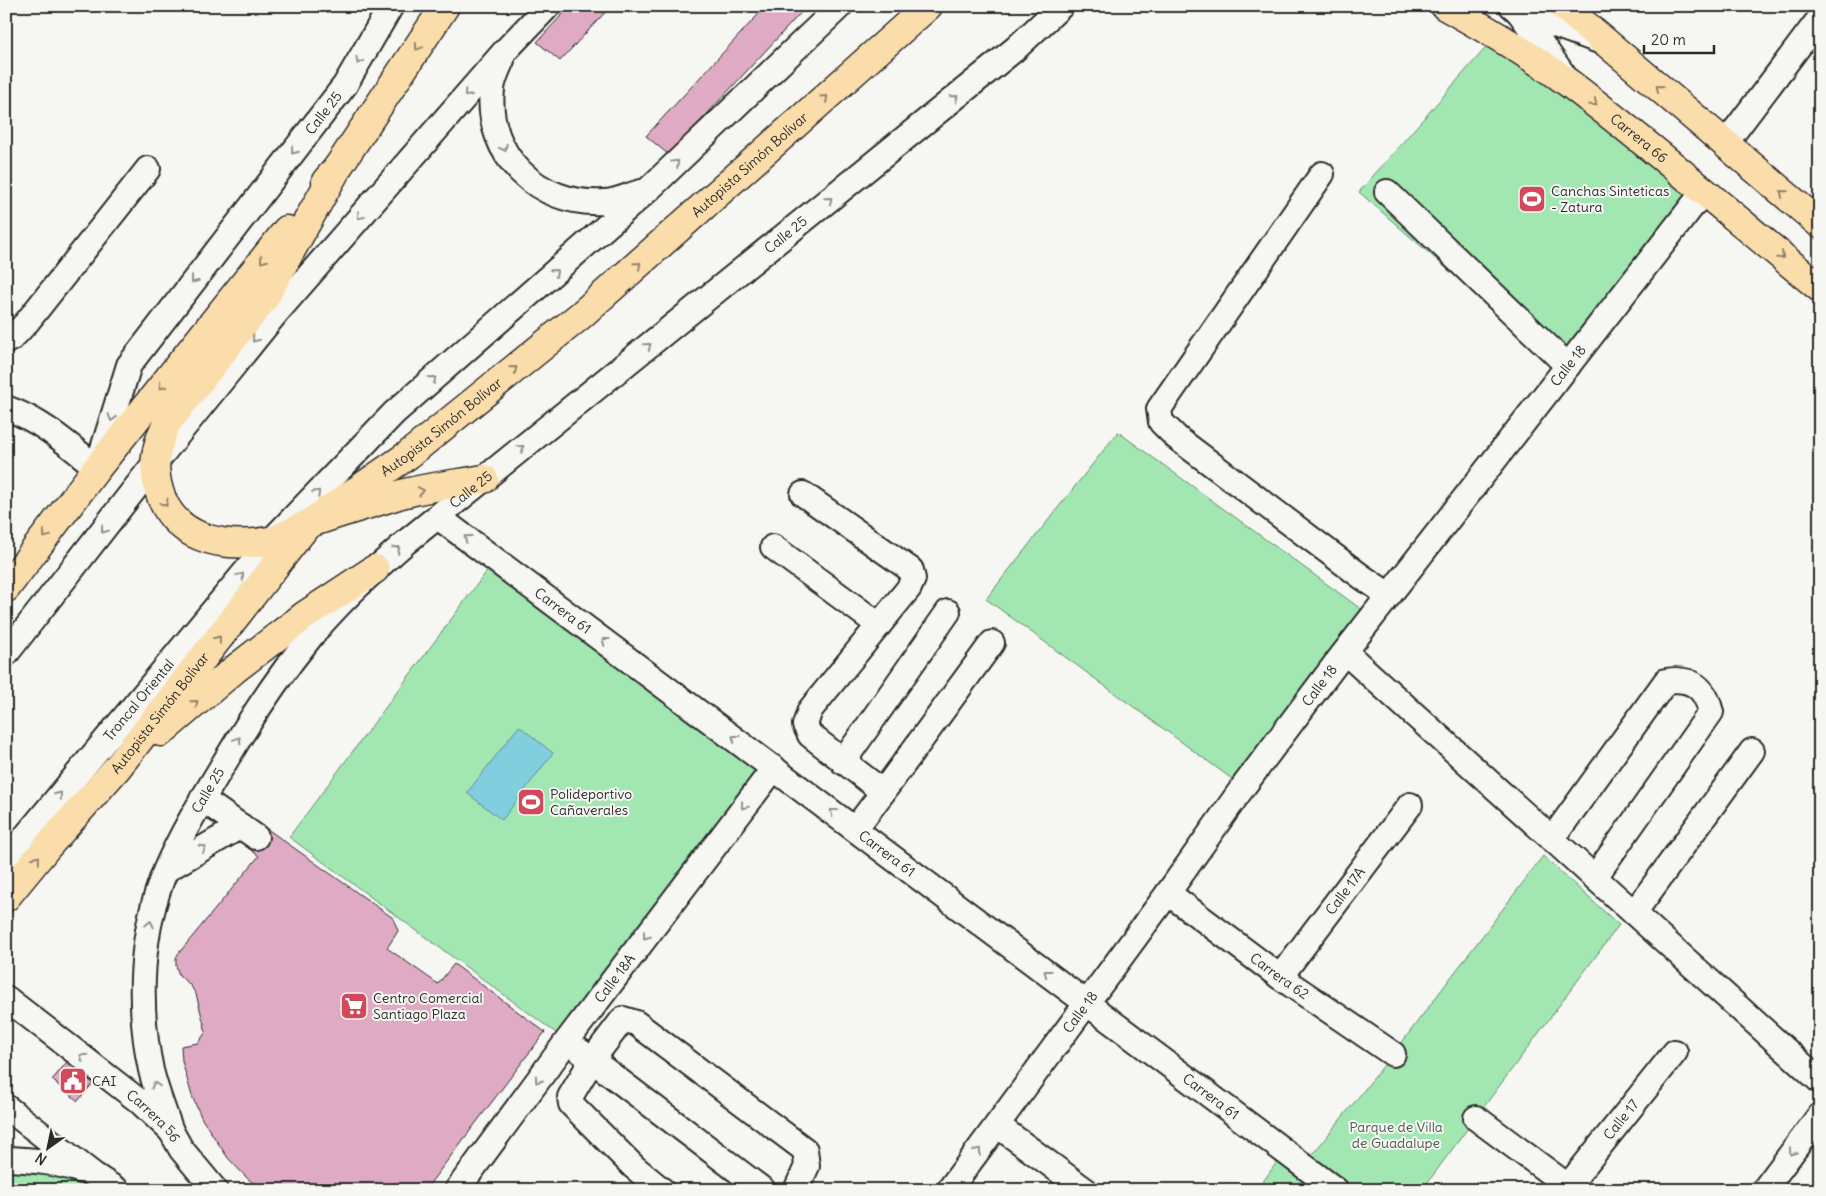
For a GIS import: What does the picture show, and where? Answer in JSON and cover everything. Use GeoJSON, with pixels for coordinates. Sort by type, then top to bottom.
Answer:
{"type":"FeatureCollection","features":[{"type":"Feature","properties":{"kind":"main road"},"geometry":{"type":"LineString","coordinates":[[445,6],[338,167],[263,300],[166,423],[159,438],[155,463],[158,488],[164,502],[174,517],[185,528],[202,538],[228,544],[271,540],[307,524],[401,494],[484,479]]}},
{"type":"Feature","properties":{"kind":"main road","name":"Autopista Simón Bolívar"},"geometry":{"type":"LineString","coordinates":[[6,897],[47,847],[117,768],[307,524],[408,454],[581,316],[928,6]]}},
{"type":"Feature","properties":{"kind":"main road","name":"Carrera 66"},"geometry":{"type":"LineString","coordinates":[[1445,6],[1497,35],[1570,83],[1820,288]]}},
{"type":"Feature","properties":{"kind":"main road"},"geometry":{"type":"LineString","coordinates":[[1563,6],[1820,224]]}},
{"type":"Feature","properties":{"kind":"main road"},"geometry":{"type":"LineString","coordinates":[[11,572],[97,468],[338,167]]}},
{"type":"Feature","properties":{"kind":"main road"},"geometry":{"type":"LineString","coordinates":[[117,768],[235,669],[304,616],[375,569]]}},
{"type":"Feature","properties":{"kind":"street","name":"Calle 25"},"geometry":{"type":"LineString","coordinates":[[97,468],[129,365],[345,85],[391,6]]}},
{"type":"Feature","properties":{"kind":"street"},"geometry":{"type":"LineString","coordinates":[[6,654],[155,463],[277,312],[505,51],[548,6]]}},
{"type":"Feature","properties":{"kind":"street","name":"Troncal Oriental"},"geometry":{"type":"LineString","coordinates":[[6,860],[271,540],[394,413],[649,189],[840,6]]}},
{"type":"Feature","properties":{"kind":"street","name":"Calle 25"},"geometry":{"type":"LineString","coordinates":[[171,1131],[151,1071],[145,1040],[142,983],[149,925],[166,870],[202,799],[258,707],[312,634],[375,569],[1015,50],[1060,6]]}},
{"type":"Feature","properties":{"kind":"street"},"geometry":{"type":"LineString","coordinates":[[1515,9],[1570,83]]}},
{"type":"Feature","properties":{"kind":"street"},"geometry":{"type":"LineString","coordinates":[[1515,9],[1606,44]]}},
{"type":"Feature","properties":{"kind":"street"},"geometry":{"type":"LineString","coordinates":[[1725,144],[1820,18]]}},
{"type":"Feature","properties":{"kind":"street"},"geometry":{"type":"LineString","coordinates":[[505,51],[492,87],[492,112],[497,136],[510,160],[524,176],[547,192],[575,202],[606,202],[649,189]]}},
{"type":"Feature","properties":{"kind":"street"},"geometry":{"type":"LineString","coordinates":[[6,341],[12,338],[28,322],[148,169]]}},
{"type":"Feature","properties":{"kind":"street"},"geometry":{"type":"LineString","coordinates":[[1322,174],[1159,409],[1161,422],[1177,438],[1354,572],[1389,595]]}},
{"type":"Feature","properties":{"kind":"street","name":"Calle 18"},"geometry":{"type":"LineString","coordinates":[[949,1190],[1168,893],[1243,787],[1345,652],[1704,191]]}},
{"type":"Feature","properties":{"kind":"street"},"geometry":{"type":"LineString","coordinates":[[1387,192],[1568,366]]}},
{"type":"Feature","properties":{"kind":"street"},"geometry":{"type":"LineString","coordinates":[[6,408],[19,413],[61,438],[97,468]]}},
{"type":"Feature","properties":{"kind":"street"},"geometry":{"type":"LineString","coordinates":[[803,494],[911,570],[913,578],[909,588],[810,710],[805,725],[810,735],[883,792]]}},
{"type":"Feature","properties":{"kind":"street","name":"Carrera 61"},"geometry":{"type":"LineString","coordinates":[[438,517],[1336,1190]]}},
{"type":"Feature","properties":{"kind":"street"},"geometry":{"type":"LineString","coordinates":[[773,547],[879,624]]}},
{"type":"Feature","properties":{"kind":"street"},"geometry":{"type":"LineString","coordinates":[[843,762],[948,612]]}},
{"type":"Feature","properties":{"kind":"street"},"geometry":{"type":"LineString","coordinates":[[855,829],[992,643]]}},
{"type":"Feature","properties":{"kind":"street"},"geometry":{"type":"LineString","coordinates":[[1345,652],[1820,1080]]}},
{"type":"Feature","properties":{"kind":"street"},"geometry":{"type":"LineString","coordinates":[[1552,839],[1666,680],[1687,680],[1704,692],[1710,712],[1595,877]]}},
{"type":"Feature","properties":{"kind":"street"},"geometry":{"type":"LineString","coordinates":[[1634,913],[1752,751]]}},
{"type":"Feature","properties":{"kind":"street","name":"Calle 18A"},"geometry":{"type":"LineString","coordinates":[[457,1190],[567,1041],[774,768]]}},
{"type":"Feature","properties":{"kind":"street"},"geometry":{"type":"LineString","coordinates":[[166,870],[248,832],[202,799]]}},
{"type":"Feature","properties":{"kind":"street","name":"Calle 17A"},"geometry":{"type":"LineString","coordinates":[[1280,977],[1410,805]]}},
{"type":"Feature","properties":{"kind":"street","name":"Carrera 62"},"geometry":{"type":"LineString","coordinates":[[1168,893],[1280,977],[1393,1054]]}},
{"type":"Feature","properties":{"kind":"street","name":"Carrera 56"},"geometry":{"type":"LineString","coordinates":[[6,998],[131,1094],[171,1131],[181,1149],[215,1190]]}},
{"type":"Feature","properties":{"kind":"street"},"geometry":{"type":"LineString","coordinates":[[662,1190],[634,1167],[571,1104],[570,1097],[592,1060],[623,1019],[636,1023],[805,1150],[807,1166],[796,1190]]}},
{"type":"Feature","properties":{"kind":"street"},"geometry":{"type":"LineString","coordinates":[[567,1041],[763,1190]]}},
{"type":"Feature","properties":{"kind":"street","name":"Calle 17"},"geometry":{"type":"LineString","coordinates":[[1570,1188],[1675,1052]]}},
{"type":"Feature","properties":{"kind":"street"},"geometry":{"type":"LineString","coordinates":[[6,1106],[94,1175],[117,1190]]}},
{"type":"Feature","properties":{"kind":"street"},"geometry":{"type":"LineString","coordinates":[[1764,1190],[1820,1115]]}},
{"type":"Feature","properties":{"kind":"street"},"geometry":{"type":"LineString","coordinates":[[1476,1118],[1570,1188]]}},
{"type":"Feature","properties":{"kind":"street"},"geometry":{"type":"LineString","coordinates":[[997,1125],[1086,1190]]}},
{"type":"Feature","properties":{"kind":"street"},"geometry":{"type":"LineString","coordinates":[[6,1159],[34,1160],[64,1165],[94,1175]]}},
{"type":"Feature","properties":{"kind":"green space","name":"Canchas Sinteticas - Zatura"},"geometry":{"type":"Polygon","coordinates":[[[1497,35],[1704,191],[1564,371],[1359,192],[1497,35]]]}},
{"type":"Feature","properties":{"kind":"green space"},"geometry":{"type":"Polygon","coordinates":[[[1118,432],[1372,617],[1243,787],[986,599],[1118,432]]]}},
{"type":"Feature","properties":{"kind":"green space","name":"Polideportivo Cañaverales"},"geometry":{"type":"Polygon","coordinates":[[[496,559],[774,768],[567,1041],[289,837],[496,559]]]}},
{"type":"Feature","properties":{"kind":"green space","name":"Parque de Villa de Guadalupe"},"geometry":{"type":"Polygon","coordinates":[[[1543,856],[1619,925],[1422,1190],[1257,1190],[1285,1151],[1304,1165],[1393,1054],[1543,856]]]}},
{"type":"Feature","properties":{"kind":"green space"},"geometry":{"type":"Polygon","coordinates":[[[6,1159],[94,1175],[81,1190],[6,1190],[6,1159]]]}},
{"type":"Feature","properties":{"kind":"water"},"geometry":{"type":"Polygon","coordinates":[[[519,726],[553,753],[502,820],[467,793],[519,726]]]}},
{"type":"Feature","properties":{"kind":"building"},"geometry":{"type":"Polygon","coordinates":[[[570,6],[611,6],[560,61],[537,42],[570,6]]]}},
{"type":"Feature","properties":{"kind":"building"},"geometry":{"type":"Polygon","coordinates":[[[766,6],[807,6],[669,155],[646,136],[766,6]]]}},
{"type":"Feature","properties":{"kind":"building","name":"Centro Comercial Santiago Plaza"},"geometry":{"type":"Polygon","coordinates":[[[263,826],[393,918],[398,931],[387,948],[438,984],[454,964],[545,1032],[425,1190],[262,1190],[247,1178],[228,1158],[202,1119],[192,1096],[182,1061],[181,1046],[198,1043],[206,1032],[196,994],[190,985],[179,975],[176,958],[259,856],[248,848],[263,826]]]}},
{"type":"Feature","properties":{"kind":"building","name":"CAI"},"geometry":{"type":"Polygon","coordinates":[[[67,1062],[93,1083],[78,1101],[52,1080],[67,1062]]]}},
{"type":"Feature","properties":{"kind":"place","name":"Canchas Sinteticas - Zatura"},"geometry":{"type":"Point","coordinates":[1532,199]}},
{"type":"Feature","properties":{"kind":"place","name":"Polideportivo Cañaverales"},"geometry":{"type":"Point","coordinates":[531,802]}},
{"type":"Feature","properties":{"kind":"place","name":"Centro Comercial Santiago Plaza"},"geometry":{"type":"Point","coordinates":[354,1006]}},
{"type":"Feature","properties":{"kind":"place","name":"CAI"},"geometry":{"type":"Point","coordinates":[73,1081]}}]}
